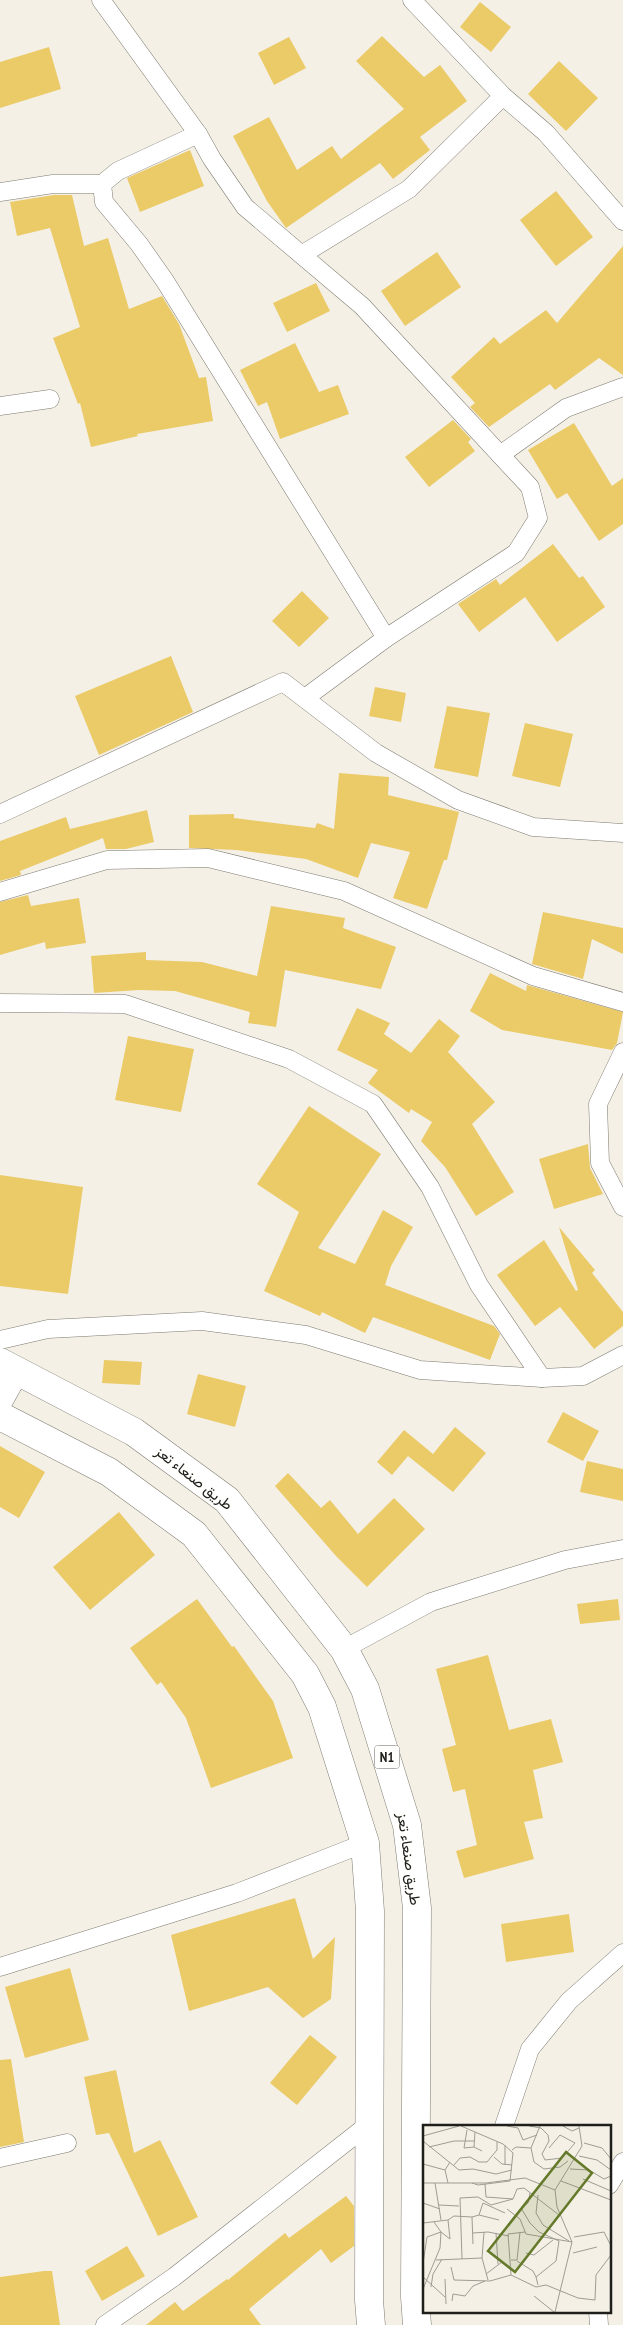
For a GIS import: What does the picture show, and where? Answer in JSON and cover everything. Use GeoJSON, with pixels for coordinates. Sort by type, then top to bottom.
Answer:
{"type":"FeatureCollection","features":[{"type":"Feature","properties":{"kind":"highway"},"geometry":{"type":"LineString","coordinates":[[0,1398],[8,1367]]}},
{"type":"Feature","properties":{"kind":"highway","name":"طريق صنعاء تعز"},"geometry":{"type":"LineString","coordinates":[[8,1367],[134,1432],[226,1500],[344,1649],[365,1689],[407,1825],[417,1908],[415,2297],[418,2325]]}},
{"type":"Feature","properties":{"kind":"highway"},"geometry":{"type":"LineString","coordinates":[[0,1416],[109,1472],[194,1534],[305,1674],[322,1707],[365,1843],[370,1911],[369,2300],[371,2325]]}},
{"type":"Feature","properties":{"kind":"street"},"geometry":{"type":"LineString","coordinates":[[101,0],[198,134],[212,159],[245,207],[303,254],[362,306],[530,487],[538,518],[516,553],[386,638],[306,698]]}},
{"type":"Feature","properties":{"kind":"street"},"geometry":{"type":"LineString","coordinates":[[412,0],[503,96],[546,133],[623,221]]}},
{"type":"Feature","properties":{"kind":"street"},"geometry":{"type":"LineString","coordinates":[[303,254],[409,189],[503,96]]}},
{"type":"Feature","properties":{"kind":"street"},"geometry":{"type":"LineString","coordinates":[[0,192],[53,184],[102,184],[118,171],[198,134]]}},
{"type":"Feature","properties":{"kind":"street"},"geometry":{"type":"LineString","coordinates":[[102,184],[104,202],[139,244],[165,281],[386,638]]}},
{"type":"Feature","properties":{"kind":"street"},"geometry":{"type":"LineString","coordinates":[[500,455],[566,408],[623,387]]}},
{"type":"Feature","properties":{"kind":"street"},"geometry":{"type":"LineString","coordinates":[[0,406],[50,399]]}},
{"type":"Feature","properties":{"kind":"street"},"geometry":{"type":"LineString","coordinates":[[0,814],[283,682],[376,753],[458,800],[533,827],[623,833]]}},
{"type":"Feature","properties":{"kind":"street"},"geometry":{"type":"LineString","coordinates":[[0,892],[107,860],[208,858],[344,891],[533,976],[623,1002]]}},
{"type":"Feature","properties":{"kind":"street"},"geometry":{"type":"LineString","coordinates":[[0,1003],[125,1004],[290,1059],[373,1104],[430,1187],[479,1285],[542,1378]]}},
{"type":"Feature","properties":{"kind":"street"},"geometry":{"type":"LineString","coordinates":[[623,1052],[598,1104],[600,1163],[623,1207]]}},
{"type":"Feature","properties":{"kind":"street"},"geometry":{"type":"LineString","coordinates":[[0,1340],[48,1329],[202,1321],[306,1335],[420,1370],[542,1378],[583,1376],[623,1355]]}},
{"type":"Feature","properties":{"kind":"street"},"geometry":{"type":"LineString","coordinates":[[344,1649],[430,1602],[565,1560],[623,1549]]}},
{"type":"Feature","properties":{"kind":"street"},"geometry":{"type":"LineString","coordinates":[[0,1967],[237,1893],[365,1843]]}},
{"type":"Feature","properties":{"kind":"street"},"geometry":{"type":"LineString","coordinates":[[504,2125],[530,2049],[569,2001],[623,1953]]}},
{"type":"Feature","properties":{"kind":"street"},"geometry":{"type":"LineString","coordinates":[[105,2325],[174,2277],[369,2124]]}},
{"type":"Feature","properties":{"kind":"street"},"geometry":{"type":"LineString","coordinates":[[0,2158],[67,2143]]}},
{"type":"Feature","properties":{"kind":"street"},"geometry":{"type":"LineString","coordinates":[[610,2182],[623,2162]]}},
{"type":"Feature","properties":{"kind":"street"},"geometry":{"type":"LineString","coordinates":[[598,2312],[599,2325]]}},
{"type":"Feature","properties":{"kind":"building"},"geometry":{"type":"Polygon","coordinates":[[[480,2],[511,27],[491,52],[460,27],[480,2]]]}},
{"type":"Feature","properties":{"kind":"building"},"geometry":{"type":"Polygon","coordinates":[[[382,36],[424,77],[440,65],[467,101],[420,137],[430,150],[393,179],[380,163],[286,228],[267,201],[233,136],[269,117],[297,170],[332,146],[341,159],[404,109],[356,61],[382,36]]]}},
{"type":"Feature","properties":{"kind":"building"},"geometry":{"type":"Polygon","coordinates":[[[289,37],[306,68],[274,85],[258,53],[289,37]]]}},
{"type":"Feature","properties":{"kind":"building"},"geometry":{"type":"Polygon","coordinates":[[[49,47],[61,89],[0,108],[0,62],[49,47]]]}},
{"type":"Feature","properties":{"kind":"building"},"geometry":{"type":"Polygon","coordinates":[[[559,61],[598,98],[566,131],[528,94],[559,61]]]}},
{"type":"Feature","properties":{"kind":"building"},"geometry":{"type":"Polygon","coordinates":[[[190,150],[204,186],[140,212],[127,178],[190,150]]]}},
{"type":"Feature","properties":{"kind":"building"},"geometry":{"type":"Polygon","coordinates":[[[556,191],[593,237],[556,266],[520,220],[556,191]]]}},
{"type":"Feature","properties":{"kind":"building"},"geometry":{"type":"Polygon","coordinates":[[[54,195],[72,195],[84,246],[108,238],[129,309],[162,296],[179,324],[199,378],[206,377],[213,421],[137,434],[138,436],[91,447],[80,403],[78,404],[53,338],[80,327],[50,228],[17,236],[10,202],[54,195]]]}},
{"type":"Feature","properties":{"kind":"building"},"geometry":{"type":"Polygon","coordinates":[[[623,246],[623,375],[599,358],[555,390],[550,384],[489,427],[470,407],[475,403],[451,377],[494,337],[500,344],[546,310],[557,323],[623,246]]]}},
{"type":"Feature","properties":{"kind":"building"},"geometry":{"type":"Polygon","coordinates":[[[437,252],[461,287],[405,326],[381,291],[437,252]]]}},
{"type":"Feature","properties":{"kind":"building"},"geometry":{"type":"Polygon","coordinates":[[[316,283],[330,311],[287,332],[273,303],[316,283]]]}},
{"type":"Feature","properties":{"kind":"building"},"geometry":{"type":"Polygon","coordinates":[[[295,343],[319,392],[338,385],[349,414],[280,439],[267,402],[258,406],[240,370],[295,343]]]}},
{"type":"Feature","properties":{"kind":"building"},"geometry":{"type":"Polygon","coordinates":[[[453,420],[471,439],[468,442],[475,451],[429,487],[405,457],[453,420]]]}},
{"type":"Feature","properties":{"kind":"building"},"geometry":{"type":"Polygon","coordinates":[[[574,423],[612,486],[623,478],[623,524],[599,541],[567,493],[557,499],[528,450],[574,423]]]}},
{"type":"Feature","properties":{"kind":"building"},"geometry":{"type":"Polygon","coordinates":[[[553,544],[579,578],[583,576],[605,607],[557,642],[525,597],[479,632],[458,604],[496,579],[500,585],[553,544]]]}},
{"type":"Feature","properties":{"kind":"building"},"geometry":{"type":"Polygon","coordinates":[[[302,591],[329,618],[299,647],[272,621],[302,591]]]}},
{"type":"Feature","properties":{"kind":"building"},"geometry":{"type":"Polygon","coordinates":[[[171,656],[193,712],[99,755],[75,696],[171,656]]]}},
{"type":"Feature","properties":{"kind":"building"},"geometry":{"type":"Polygon","coordinates":[[[375,687],[406,693],[401,722],[369,716],[375,687]]]}},
{"type":"Feature","properties":{"kind":"building"},"geometry":{"type":"Polygon","coordinates":[[[447,706],[490,713],[478,777],[434,768],[447,706]]]}},
{"type":"Feature","properties":{"kind":"building"},"geometry":{"type":"Polygon","coordinates":[[[525,723],[573,734],[560,787],[512,776],[525,723]]]}},
{"type":"Feature","properties":{"kind":"building"},"geometry":{"type":"Polygon","coordinates":[[[339,773],[389,777],[388,795],[459,812],[447,860],[444,860],[427,909],[393,898],[410,852],[371,843],[358,878],[306,859],[236,850],[189,848],[189,815],[234,814],[234,818],[315,828],[317,823],[334,829],[339,773]]]}},
{"type":"Feature","properties":{"kind":"building"},"geometry":{"type":"Polygon","coordinates":[[[147,810],[154,842],[126,849],[106,849],[103,838],[20,871],[21,875],[0,881],[0,841],[66,817],[70,829],[147,810]]]}},
{"type":"Feature","properties":{"kind":"building"},"geometry":{"type":"Polygon","coordinates":[[[28,895],[31,906],[79,898],[86,943],[46,949],[45,942],[0,955],[0,902],[28,895]]]}},
{"type":"Feature","properties":{"kind":"building"},"geometry":{"type":"Polygon","coordinates":[[[271,906],[345,918],[343,928],[396,947],[381,989],[285,970],[276,1027],[248,1023],[250,1012],[175,991],[139,990],[94,993],[91,956],[146,952],[146,960],[202,962],[257,976],[271,906]]]}},
{"type":"Feature","properties":{"kind":"building"},"geometry":{"type":"Polygon","coordinates":[[[543,912],[623,928],[623,954],[592,939],[583,979],[532,964],[543,912]]]}},
{"type":"Feature","properties":{"kind":"building"},"geometry":{"type":"Polygon","coordinates":[[[490,973],[526,991],[527,985],[623,1012],[617,1043],[612,1050],[502,1030],[470,1011],[490,973]]]}},
{"type":"Feature","properties":{"kind":"building"},"geometry":{"type":"Polygon","coordinates":[[[357,1008],[390,1023],[384,1034],[411,1053],[439,1019],[460,1036],[448,1052],[495,1102],[472,1124],[514,1192],[476,1216],[445,1167],[421,1141],[432,1122],[411,1109],[409,1113],[368,1083],[378,1070],[337,1050],[357,1008]]]}},
{"type":"Feature","properties":{"kind":"building"},"geometry":{"type":"Polygon","coordinates":[[[128,1036],[194,1049],[181,1112],[115,1100],[128,1036]]]}},
{"type":"Feature","properties":{"kind":"building"},"geometry":{"type":"Polygon","coordinates":[[[309,1106],[381,1154],[318,1248],[355,1264],[383,1210],[413,1227],[391,1266],[385,1285],[494,1326],[500,1334],[490,1360],[373,1317],[365,1333],[322,1312],[320,1316],[264,1291],[299,1212],[257,1184],[309,1106]]]}},
{"type":"Feature","properties":{"kind":"building"},"geometry":{"type":"Polygon","coordinates":[[[588,1144],[590,1168],[603,1194],[554,1209],[539,1159],[588,1144]]]}},
{"type":"Feature","properties":{"kind":"building"},"geometry":{"type":"Polygon","coordinates":[[[0,1175],[83,1187],[68,1294],[0,1286],[0,1175]]]}},
{"type":"Feature","properties":{"kind":"building"},"geometry":{"type":"Polygon","coordinates":[[[559,1227],[595,1270],[592,1273],[623,1312],[623,1326],[594,1349],[560,1307],[535,1326],[497,1275],[544,1240],[576,1291],[578,1290],[559,1227]]]}},
{"type":"Feature","properties":{"kind":"building"},"geometry":{"type":"Polygon","coordinates":[[[104,1360],[142,1362],[140,1385],[102,1383],[104,1360]]]}},
{"type":"Feature","properties":{"kind":"building"},"geometry":{"type":"Polygon","coordinates":[[[198,1374],[246,1386],[235,1427],[187,1414],[198,1374]]]}},
{"type":"Feature","properties":{"kind":"building"},"geometry":{"type":"Polygon","coordinates":[[[563,1412],[599,1431],[583,1461],[547,1442],[563,1412]]]}},
{"type":"Feature","properties":{"kind":"building"},"geometry":{"type":"Polygon","coordinates":[[[455,1427],[486,1453],[453,1492],[408,1456],[392,1475],[377,1462],[404,1430],[433,1454],[455,1427]]]}},
{"type":"Feature","properties":{"kind":"building"},"geometry":{"type":"Polygon","coordinates":[[[0,1446],[45,1472],[19,1518],[0,1507],[0,1446]]]}},
{"type":"Feature","properties":{"kind":"building"},"geometry":{"type":"Polygon","coordinates":[[[587,1461],[623,1469],[623,1501],[580,1492],[587,1461]]]}},
{"type":"Feature","properties":{"kind":"building"},"geometry":{"type":"Polygon","coordinates":[[[288,1473],[321,1508],[330,1500],[358,1534],[394,1498],[425,1529],[367,1587],[336,1556],[275,1486],[288,1473]]]}},
{"type":"Feature","properties":{"kind":"building"},"geometry":{"type":"Polygon","coordinates":[[[119,1512],[155,1555],[90,1610],[53,1567],[119,1512]]]}},
{"type":"Feature","properties":{"kind":"building"},"geometry":{"type":"Polygon","coordinates":[[[197,1599],[232,1647],[234,1646],[273,1701],[293,1758],[211,1788],[186,1718],[161,1682],[157,1685],[130,1648],[197,1599]]]}},
{"type":"Feature","properties":{"kind":"building"},"geometry":{"type":"Polygon","coordinates":[[[618,1599],[620,1620],[580,1624],[577,1604],[618,1599]]]}},
{"type":"Feature","properties":{"kind":"building"},"geometry":{"type":"Polygon","coordinates":[[[488,1655],[509,1730],[551,1719],[563,1762],[533,1770],[543,1818],[524,1822],[534,1859],[464,1878],[456,1851],[477,1845],[465,1789],[453,1792],[442,1749],[456,1745],[436,1669],[488,1655]]]}},
{"type":"Feature","properties":{"kind":"building"},"geometry":{"type":"Polygon","coordinates":[[[295,1898],[313,1959],[335,1937],[331,1999],[303,2018],[268,1987],[189,2011],[171,1935],[295,1898]]]}},
{"type":"Feature","properties":{"kind":"building"},"geometry":{"type":"Polygon","coordinates":[[[569,1914],[574,1952],[506,1962],[501,1924],[569,1914]]]}},
{"type":"Feature","properties":{"kind":"building"},"geometry":{"type":"Polygon","coordinates":[[[70,1968],[89,2040],[25,2058],[5,1987],[70,1968]]]}},
{"type":"Feature","properties":{"kind":"building"},"geometry":{"type":"Polygon","coordinates":[[[310,2035],[337,2057],[297,2105],[270,2083],[310,2035]]]}},
{"type":"Feature","properties":{"kind":"building"},"geometry":{"type":"Polygon","coordinates":[[[11,2059],[24,2142],[0,2147],[0,2060],[11,2059]]]}},
{"type":"Feature","properties":{"kind":"building"},"geometry":{"type":"Polygon","coordinates":[[[116,2070],[134,2153],[160,2140],[198,2217],[158,2236],[109,2133],[96,2135],[84,2077],[116,2070]]]}},
{"type":"Feature","properties":{"kind":"building"},"geometry":{"type":"Polygon","coordinates":[[[346,2196],[354,2206],[354,2246],[331,2263],[321,2249],[249,2309],[261,2325],[146,2325],[175,2302],[183,2311],[228,2280],[285,2233],[289,2238],[346,2196]]]}},
{"type":"Feature","properties":{"kind":"building"},"geometry":{"type":"Polygon","coordinates":[[[127,2246],[145,2276],[102,2301],[85,2271],[127,2246]]]}},
{"type":"Feature","properties":{"kind":"building"},"geometry":{"type":"Polygon","coordinates":[[[52,2271],[60,2325],[0,2325],[0,2277],[52,2271]]]}}]}
